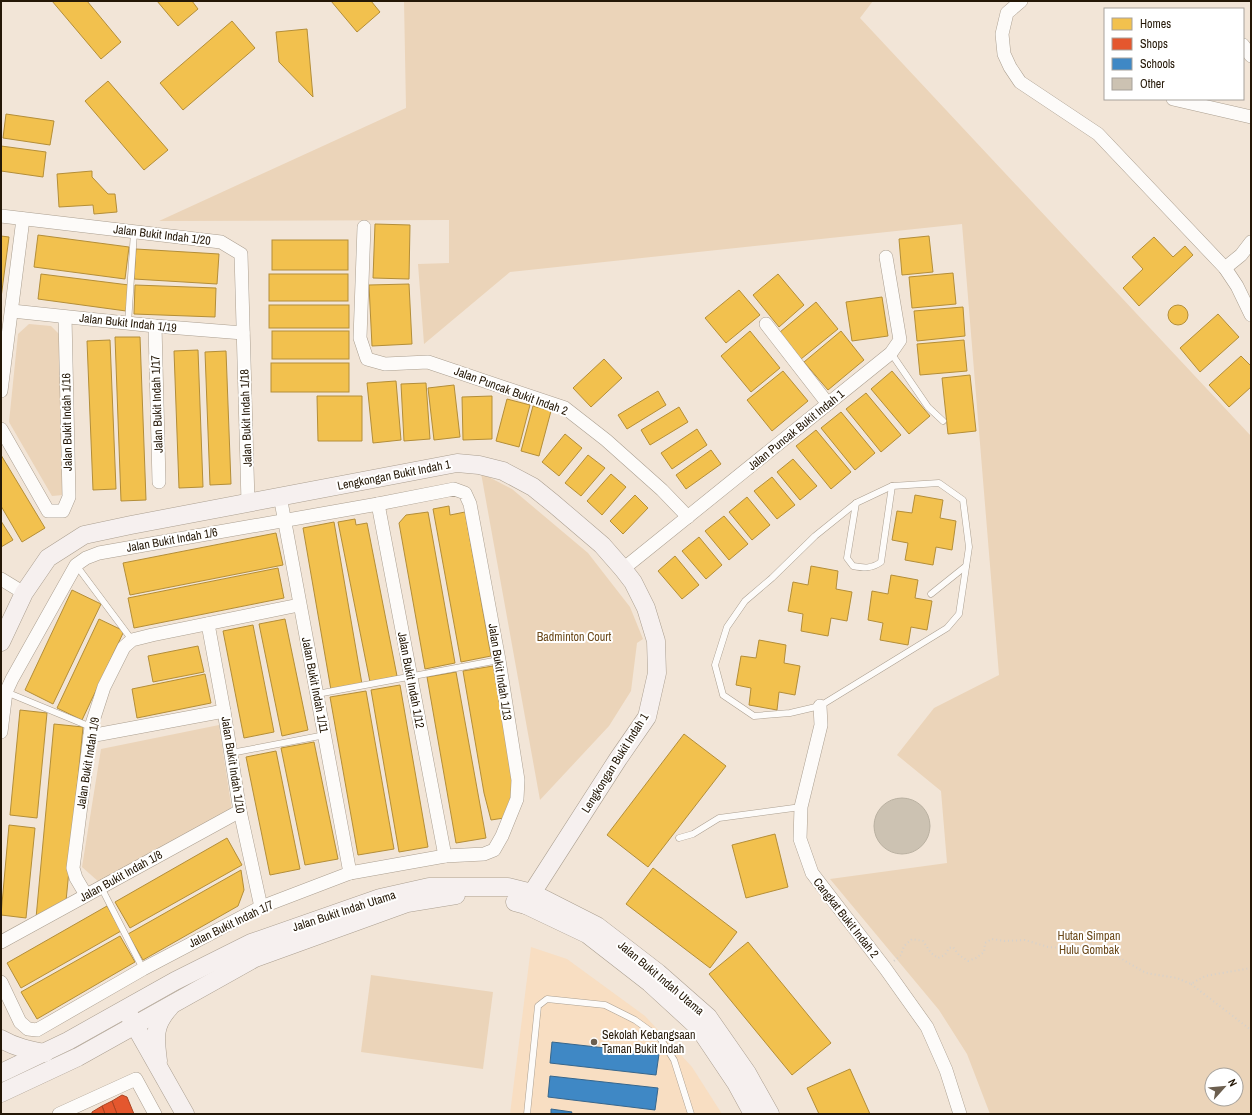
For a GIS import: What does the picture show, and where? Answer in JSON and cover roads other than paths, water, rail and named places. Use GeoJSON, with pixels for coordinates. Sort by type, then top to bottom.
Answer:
{"type":"FeatureCollection","features":[{"type":"Feature","properties":{"kind":"street"},"geometry":{"type":"LineString","coordinates":[[1021,1],[1007,13],[1002,34],[1004,54],[1010,67],[1020,82],[1098,134],[1225,268],[1237,286],[1251,315]]}},
{"type":"Feature","properties":{"kind":"street"},"geometry":{"type":"LineString","coordinates":[[1244,46],[1251,56]]}},
{"type":"Feature","properties":{"kind":"street"},"geometry":{"type":"LineString","coordinates":[[1177,100],[1251,118]]}},
{"type":"Feature","properties":{"kind":"street","name":"Jalan Bukit Indah 1/20"},"geometry":{"type":"LineString","coordinates":[[1,216],[221,242],[241,254],[243,334]]}},
{"type":"Feature","properties":{"kind":"street"},"geometry":{"type":"LineString","coordinates":[[1,391],[23,219]]}},
{"type":"Feature","properties":{"kind":"street","name":"Jalan Puncak Bukit Indah 2"},"geometry":{"type":"LineString","coordinates":[[364,227],[360,338],[367,359],[385,364],[428,362],[565,408],[606,440],[662,490],[688,517]]}},
{"type":"Feature","properties":{"kind":"street"},"geometry":{"type":"LineString","coordinates":[[1225,268],[1241,255],[1251,242]]}},
{"type":"Feature","properties":{"kind":"street","name":"Jalan Puncak Bukit Indah 1"},"geometry":{"type":"LineString","coordinates":[[624,569],[891,353],[900,340],[886,257]]}},
{"type":"Feature","properties":{"kind":"street","name":"Jalan Bukit Indah 1/19"},"geometry":{"type":"LineString","coordinates":[[12,311],[243,334]]}},
{"type":"Feature","properties":{"kind":"street","name":"Jalan Bukit Indah 1/16"},"geometry":{"type":"LineString","coordinates":[[1,429],[48,511],[63,511],[69,497],[65,317]]}},
{"type":"Feature","properties":{"kind":"street"},"geometry":{"type":"LineString","coordinates":[[766,324],[828,404]]}},
{"type":"Feature","properties":{"kind":"street","name":"Jalan Bukit Indah 1/17"},"geometry":{"type":"LineString","coordinates":[[155,326],[159,482]]}},
{"type":"Feature","properties":{"kind":"street","name":"Jalan Bukit Indah 1/18"},"geometry":{"type":"LineString","coordinates":[[243,334],[248,502]]}},
{"type":"Feature","properties":{"kind":"street","name":"Lengkongan Bukit Indah 1"},"geometry":{"type":"LineString","coordinates":[[1,642],[24,593],[48,558],[84,535],[248,502],[457,463],[479,465],[503,471],[533,487],[554,504],[602,545],[624,569],[633,582],[646,608],[656,641],[657,673],[647,717],[618,759],[529,899]]}},
{"type":"Feature","properties":{"kind":"street","name":"Jalan Bukit Indah 1/6"},"geometry":{"type":"LineString","coordinates":[[1,732],[6,692],[15,672],[76,565],[86,558],[99,552],[378,504],[454,488]]}},
{"type":"Feature","properties":{"kind":"street","name":"Jalan Bukit Indah 1/13"},"geometry":{"type":"LineString","coordinates":[[454,488],[465,493],[470,504],[499,660],[518,780],[517,799],[502,836],[494,850],[484,854]]}},
{"type":"Feature","properties":{"kind":"street","name":"Jalan Bukit Indah 1/11"},"geometry":{"type":"LineString","coordinates":[[280,496],[350,873]]}},
{"type":"Feature","properties":{"kind":"street","name":"Jalan Bukit Indah 1/12"},"geometry":{"type":"LineString","coordinates":[[378,504],[445,856]]}},
{"type":"Feature","properties":{"kind":"street"},"geometry":{"type":"LineString","coordinates":[[1,579],[24,593]]}},
{"type":"Feature","properties":{"kind":"street"},"geometry":{"type":"LineString","coordinates":[[132,640],[299,604]]}},
{"type":"Feature","properties":{"kind":"street","name":"Jalan Bukit Indah 1/10"},"geometry":{"type":"LineString","coordinates":[[208,624],[240,811],[261,907]]}},
{"type":"Feature","properties":{"kind":"street","name":"Jalan Bukit Indah 1/9"},"geometry":{"type":"LineString","coordinates":[[86,895],[76,878],[74,868],[91,732],[104,687],[124,647],[132,640]]}},
{"type":"Feature","properties":{"kind":"street","name":"Cangkat Bukit Indah 2"},"geometry":{"type":"LineString","coordinates":[[820,706],[821,725],[801,807],[800,839],[812,873],[885,968],[927,1027],[946,1070],[960,1114]]}},
{"type":"Feature","properties":{"kind":"street"},"geometry":{"type":"LineString","coordinates":[[91,732],[224,711]]}},
{"type":"Feature","properties":{"kind":"street","name":"Jalan Bukit Indah 1/8"},"geometry":{"type":"LineString","coordinates":[[1,942],[240,811]]}},
{"type":"Feature","properties":{"kind":"street","name":"Jalan Bukit Indah 1/7"},"geometry":{"type":"LineString","coordinates":[[1,982],[20,1022],[28,1029],[37,1030],[143,969],[261,907],[350,873],[445,856],[484,854]]}},
{"type":"Feature","properties":{"kind":"street","name":"Jalan Bukit Indah Utama"},"geometry":{"type":"LineString","coordinates":[[3,1067],[45,1053],[175,981],[251,943],[380,898],[428,886],[508,887],[587,934],[650,983],[699,1028],[736,1083],[753,1114]]}},
{"type":"Feature","properties":{"kind":"street","name":"Jalan Bukit Indah Utama"},"geometry":{"type":"LineString","coordinates":[[8,1090],[78,1057],[255,958],[407,903],[459,895],[504,899],[529,899],[597,926],[658,973],[708,1017],[747,1073],[770,1114]]}},
{"type":"Feature","properties":{"kind":"street"},"geometry":{"type":"LineString","coordinates":[[159,1068],[156,1027],[164,1013],[173,1004]]}},
{"type":"Feature","properties":{"kind":"street"},"geometry":{"type":"LineString","coordinates":[[126,1009],[185,1114]]}},
{"type":"Feature","properties":{"kind":"street"},"geometry":{"type":"LineString","coordinates":[[1,1038],[13,1046],[25,1050],[45,1053]]}},
{"type":"Feature","properties":{"kind":"street"},"geometry":{"type":"LineString","coordinates":[[112,1038],[126,1039],[142,1047],[159,1068]]}},
{"type":"Feature","properties":{"kind":"street"},"geometry":{"type":"LineString","coordinates":[[3,1067],[8,1090]]}},
{"type":"Feature","properties":{"kind":"street"},"geometry":{"type":"LineString","coordinates":[[59,1114],[136,1079],[155,1114]]}},
{"type":"Feature","properties":{"kind":"lane"},"geometry":{"type":"LineString","coordinates":[[128,323],[134,232]]}},
{"type":"Feature","properties":{"kind":"lane"},"geometry":{"type":"LineString","coordinates":[[891,353],[928,407],[943,421]]}},
{"type":"Feature","properties":{"kind":"lane"},"geometry":{"type":"LineString","coordinates":[[939,483],[963,500],[969,547],[959,614],[947,628],[820,706],[790,713],[754,716],[723,695],[715,665],[727,627],[745,601],[772,578],[815,536],[856,503],[892,486],[939,483]]}},
{"type":"Feature","properties":{"kind":"lane"},"geometry":{"type":"LineString","coordinates":[[856,503],[847,558],[853,566],[868,568],[881,562],[892,486]]}},
{"type":"Feature","properties":{"kind":"lane"},"geometry":{"type":"LineString","coordinates":[[76,565],[132,640]]}},
{"type":"Feature","properties":{"kind":"lane"},"geometry":{"type":"LineString","coordinates":[[931,594],[966,566]]}},
{"type":"Feature","properties":{"kind":"lane"},"geometry":{"type":"LineString","coordinates":[[317,694],[499,660]]}},
{"type":"Feature","properties":{"kind":"lane"},"geometry":{"type":"LineString","coordinates":[[6,692],[91,732]]}},
{"type":"Feature","properties":{"kind":"lane"},"geometry":{"type":"LineString","coordinates":[[231,754],[325,735]]}},
{"type":"Feature","properties":{"kind":"lane"},"geometry":{"type":"LineString","coordinates":[[679,838],[693,834],[718,818],[801,807]]}},
{"type":"Feature","properties":{"kind":"lane"},"geometry":{"type":"LineString","coordinates":[[101,887],[143,969]]}},
{"type":"Feature","properties":{"kind":"lane"},"geometry":{"type":"LineString","coordinates":[[527,1114],[538,1006],[547,999],[605,1005],[635,1020],[660,1038],[674,1060],[691,1114]]}},
{"type":"Feature","properties":{"kind":"place","name":"Sekolah Kebangsaan Taman Bukit Indah"},"geometry":{"type":"Point","coordinates":[594,1042]}},
{"type":"Feature","properties":{"kind":"park label","name":"Badminton Court"},"geometry":{"type":"Point","coordinates":[574,637]}},
{"type":"Feature","properties":{"kind":"park label","name":"Hutan Simpan Hulu Gombak"},"geometry":{"type":"Point","coordinates":[1089,943]}}]}
